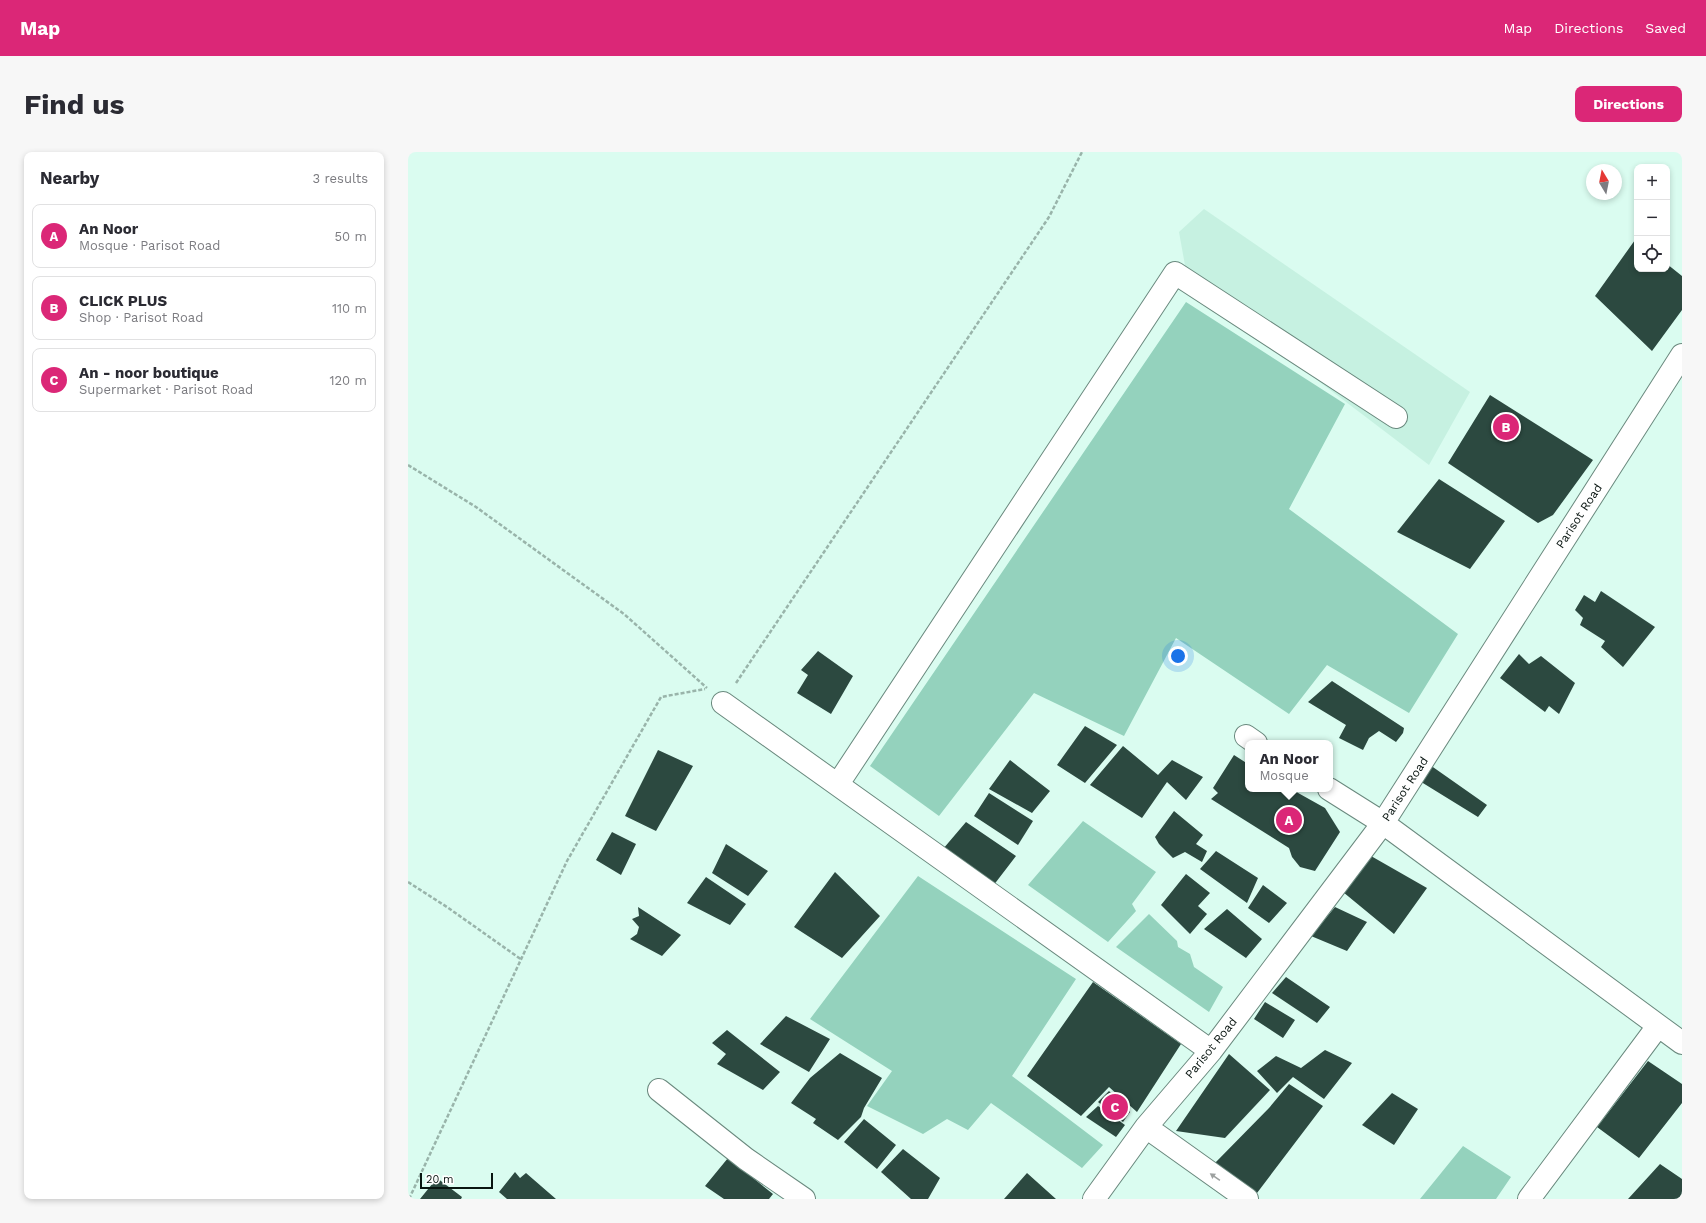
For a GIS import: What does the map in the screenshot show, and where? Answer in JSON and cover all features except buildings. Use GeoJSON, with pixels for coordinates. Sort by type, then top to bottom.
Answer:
{"type":"FeatureCollection","features":[{"type":"Feature","properties":{"kind":"street"},"geometry":{"type":"LineString","coordinates":[[838,784],[1175,273],[1396,418]]}},
{"type":"Feature","properties":{"kind":"street","name":"Parisot Road"},"geometry":{"type":"LineString","coordinates":[[1094,1199],[1146,1127],[1211,1051],[1383,823],[1682,355]]}},
{"type":"Feature","properties":{"kind":"street"},"geometry":{"type":"LineString","coordinates":[[715,695],[1211,1051]]}},
{"type":"Feature","properties":{"kind":"street"},"geometry":{"type":"LineString","coordinates":[[1333,792],[1383,823],[1682,1043]]}},
{"type":"Feature","properties":{"kind":"street"},"geometry":{"type":"LineString","coordinates":[[1529,1199],[1658,1026]]}},
{"type":"Feature","properties":{"kind":"street"},"geometry":{"type":"LineString","coordinates":[[659,1090],[746,1159],[804,1199]]}},
{"type":"Feature","properties":{"kind":"street"},"geometry":{"type":"LineString","coordinates":[[1146,1127],[1247,1199]]}},
{"type":"Feature","properties":{"kind":"path"},"geometry":{"type":"LineString","coordinates":[[715,695],[1049,217],[1082,152]]}},
{"type":"Feature","properties":{"kind":"path"},"geometry":{"type":"LineString","coordinates":[[408,465],[476,507],[624,614],[715,695]]}},
{"type":"Feature","properties":{"kind":"path"},"geometry":{"type":"LineString","coordinates":[[409,1199],[567,861],[661,697],[715,695]]}},
{"type":"Feature","properties":{"kind":"path"},"geometry":{"type":"LineString","coordinates":[[408,882],[447,906],[522,960]]}},
{"type":"Feature","properties":{"kind":"shaded area"},"geometry":{"type":"Polygon","coordinates":[[[1204,209],[1470,392],[1429,465],[1188,282],[1179,232],[1204,209]]]}},
{"type":"Feature","properties":{"kind":"shaded area"},"geometry":{"type":"Polygon","coordinates":[[[1186,302],[1345,404],[1289,509],[1458,634],[1409,713],[1327,665],[1289,714],[1176,638],[1124,736],[1034,693],[939,816],[870,766],[1186,302]]]}},
{"type":"Feature","properties":{"kind":"shaded area"},"geometry":{"type":"Polygon","coordinates":[[[1083,821],[1156,872],[1132,904],[1136,911],[1108,942],[1028,885],[1083,821]]]}},
{"type":"Feature","properties":{"kind":"shaded area"},"geometry":{"type":"Polygon","coordinates":[[[918,876],[1076,979],[1012,1076],[1103,1145],[1082,1168],[991,1103],[968,1130],[947,1119],[923,1134],[867,1106],[892,1071],[810,1019],[918,876]]]}},
{"type":"Feature","properties":{"kind":"shaded area"},"geometry":{"type":"Polygon","coordinates":[[[1149,914],[1177,941],[1178,947],[1190,954],[1194,967],[1223,987],[1209,1012],[1116,947],[1149,914]]]}},
{"type":"Feature","properties":{"kind":"shaded area"},"geometry":{"type":"Polygon","coordinates":[[[1463,1146],[1511,1177],[1496,1199],[1420,1199],[1463,1146]]]}},
{"type":"Feature","properties":{"kind":"place","name":"CLICK PLUS"},"geometry":{"type":"Point","coordinates":[1506,427]}},
{"type":"Feature","properties":{"kind":"place","name":"An Noor"},"geometry":{"type":"Point","coordinates":[1289,820]}},
{"type":"Feature","properties":{"kind":"place","name":"An - noor boutique"},"geometry":{"type":"Point","coordinates":[1115,1107]}}]}
